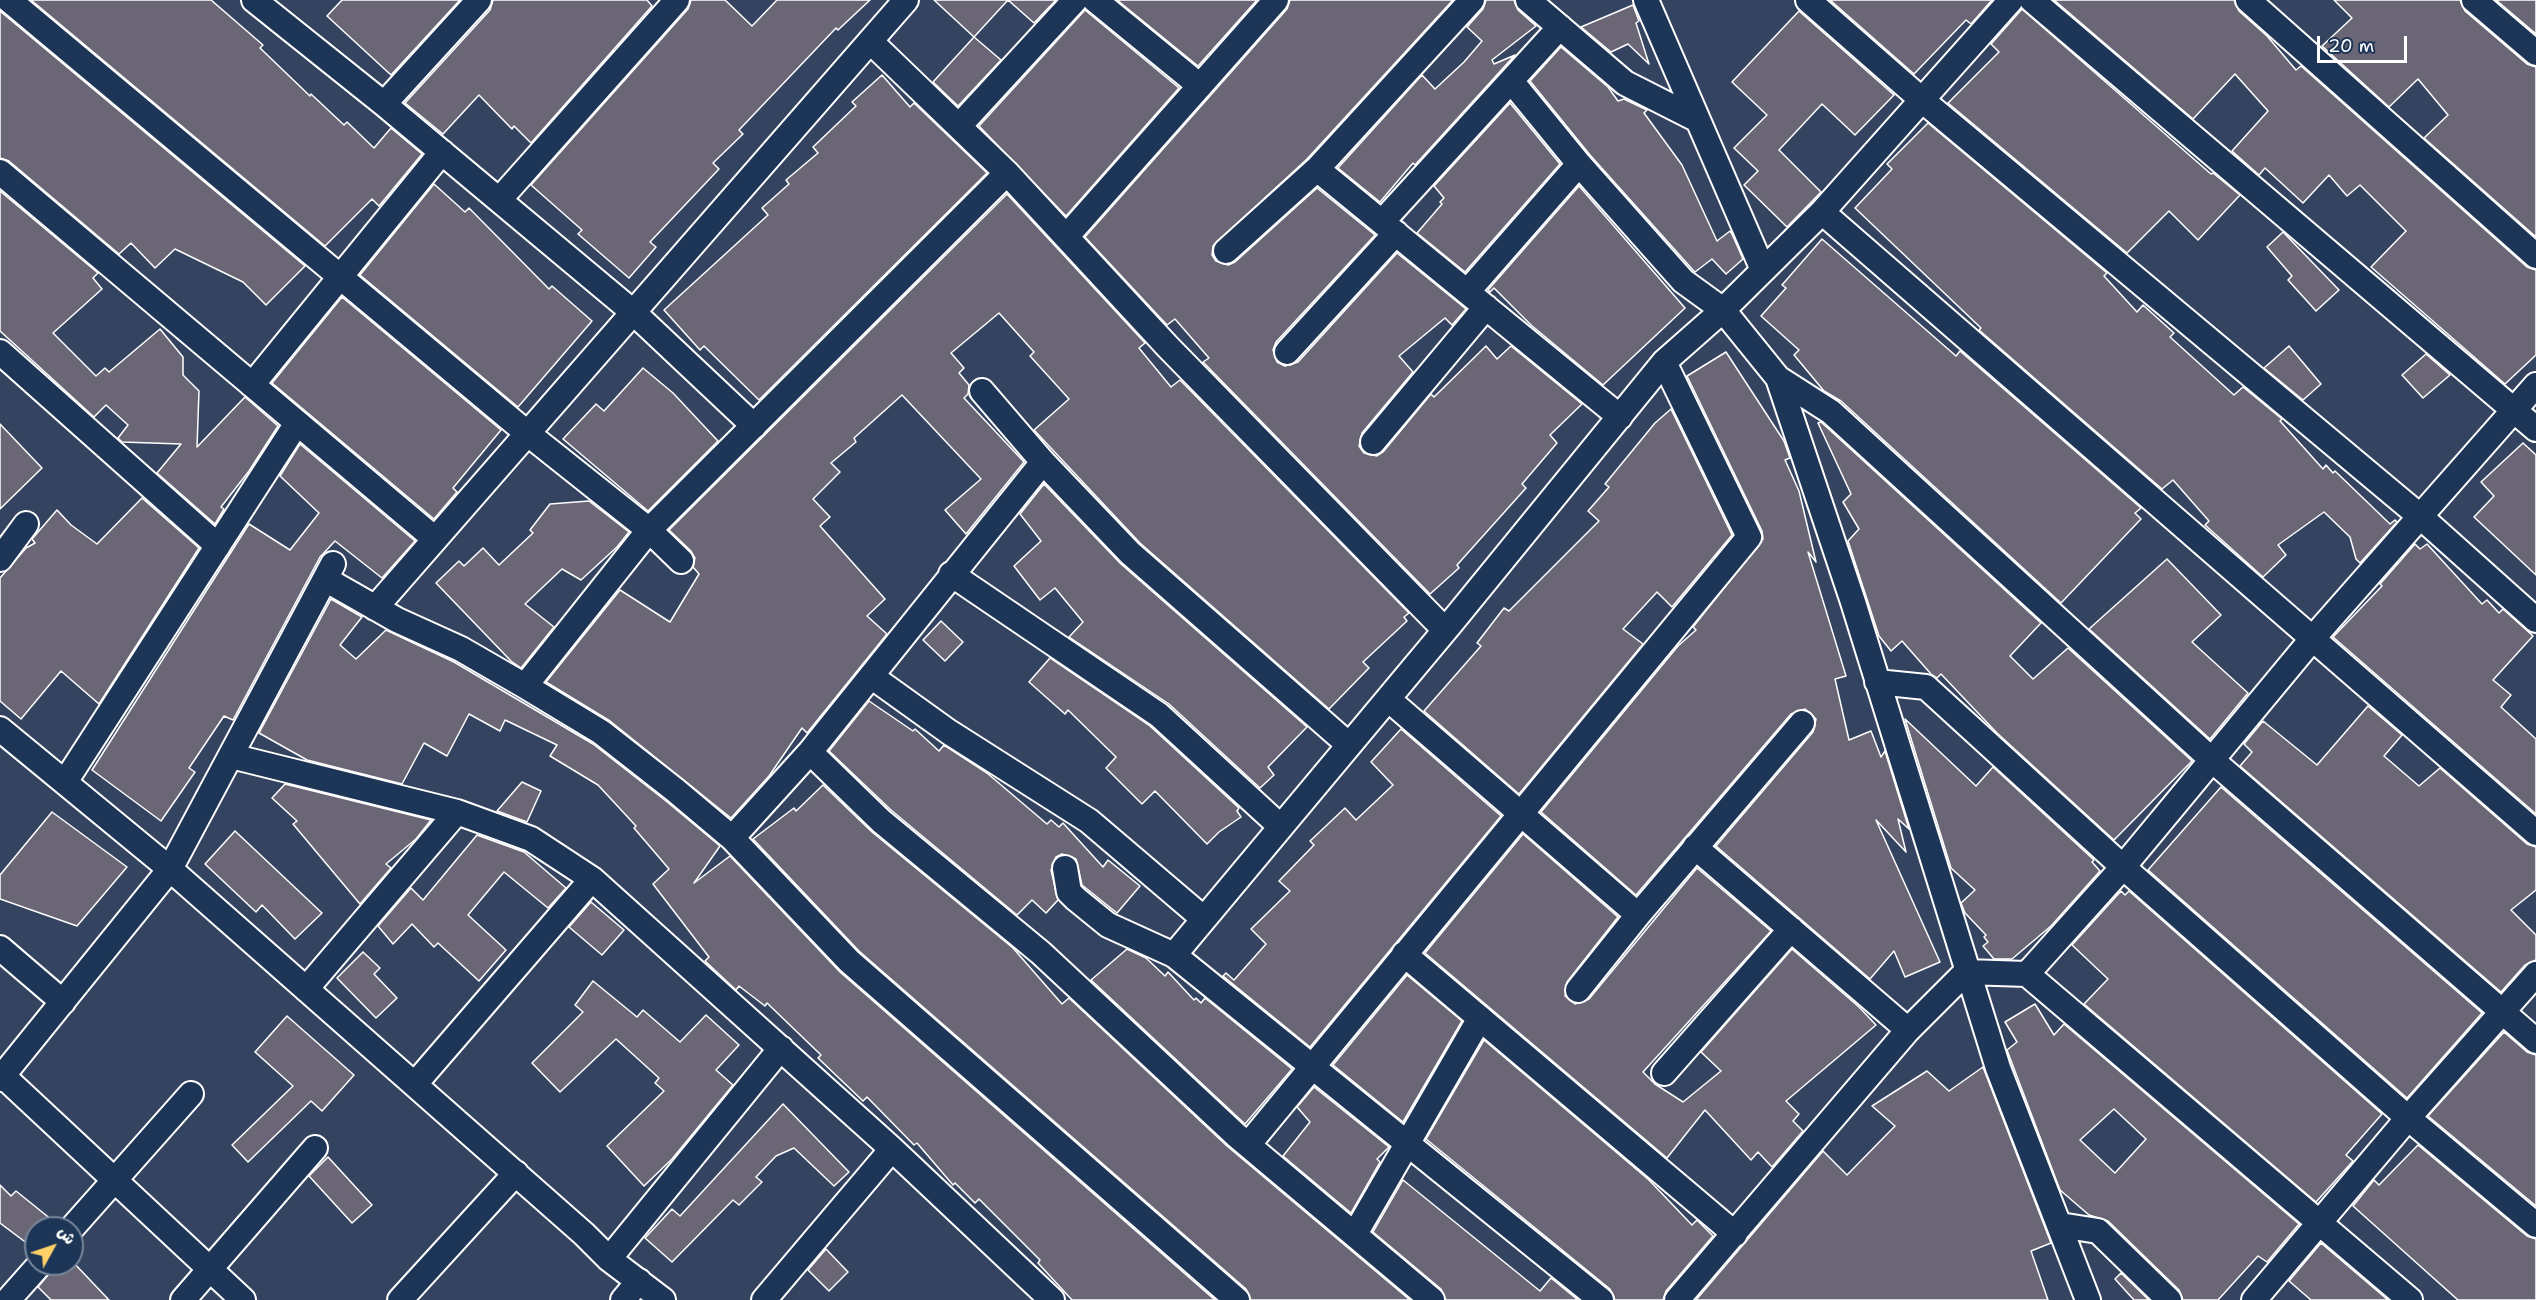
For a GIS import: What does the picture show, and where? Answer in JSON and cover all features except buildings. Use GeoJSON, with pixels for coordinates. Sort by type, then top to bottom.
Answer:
{"type":"FeatureCollection","features":[{"type":"Feature","properties":{"kind":"street"},"geometry":{"type":"LineString","coordinates":[[9,0],[527,433],[649,530],[681,561]]}},
{"type":"Feature","properties":{"kind":"street"},"geometry":{"type":"LineString","coordinates":[[254,0],[384,104],[633,312],[754,426]]}},
{"type":"Feature","properties":{"kind":"street"},"geometry":{"type":"LineString","coordinates":[[384,104],[479,0]]}},
{"type":"Feature","properties":{"kind":"street"},"geometry":{"type":"LineString","coordinates":[[499,200],[677,0]]}},
{"type":"Feature","properties":{"kind":"street"},"geometry":{"type":"LineString","coordinates":[[375,608],[906,0]]}},
{"type":"Feature","properties":{"kind":"street"},"geometry":{"type":"LineString","coordinates":[[959,126],[1075,0]]}},
{"type":"Feature","properties":{"kind":"street"},"geometry":{"type":"LineString","coordinates":[[1066,237],[1276,0]]}},
{"type":"Feature","properties":{"kind":"street"},"geometry":{"type":"LineString","coordinates":[[1226,251],[1317,169],[1472,0]]}},
{"type":"Feature","properties":{"kind":"street"},"geometry":{"type":"LineString","coordinates":[[1528,0],[1625,83],[1696,119]]}},
{"type":"Feature","properties":{"kind":"street"},"geometry":{"type":"LineString","coordinates":[[1646,0],[1763,270]]}},
{"type":"Feature","properties":{"kind":"street"},"geometry":{"type":"LineString","coordinates":[[1809,0],[1922,100],[2422,518],[2536,620]]}},
{"type":"Feature","properties":{"kind":"street"},"geometry":{"type":"LineString","coordinates":[[1174,955],[1388,699],[1664,362],[1723,310],[1822,212],[2011,0]]}},
{"type":"Feature","properties":{"kind":"street"},"geometry":{"type":"LineString","coordinates":[[2032,0],[2536,429]]}},
{"type":"Feature","properties":{"kind":"street"},"geometry":{"type":"LineString","coordinates":[[2248,0],[2536,256]]}},
{"type":"Feature","properties":{"kind":"street"},"geometry":{"type":"LineString","coordinates":[[2474,0],[2536,53]]}},
{"type":"Feature","properties":{"kind":"street"},"geometry":{"type":"LineString","coordinates":[[1104,3],[1200,86]]}},
{"type":"Feature","properties":{"kind":"street"},"geometry":{"type":"LineString","coordinates":[[1287,352],[1389,227],[1560,27]]}},
{"type":"Feature","properties":{"kind":"street"},"geometry":{"type":"LineString","coordinates":[[870,41],[1007,173],[1168,347],[1445,630]]}},
{"type":"Feature","properties":{"kind":"street"},"geometry":{"type":"LineString","coordinates":[[1512,82],[1579,164],[1683,281],[1723,310],[1778,378],[1832,412],[2211,760],[2536,1041]]}},
{"type":"Feature","properties":{"kind":"street"},"geometry":{"type":"LineString","coordinates":[[252,385],[442,152]]}},
{"type":"Feature","properties":{"kind":"street"},"geometry":{"type":"LineString","coordinates":[[1467,292],[1579,164]]}},
{"type":"Feature","properties":{"kind":"street"},"geometry":{"type":"LineString","coordinates":[[1317,169],[1620,417]]}},
{"type":"Feature","properties":{"kind":"street"},"geometry":{"type":"LineString","coordinates":[[0,172],[435,539]]}},
{"type":"Feature","properties":{"kind":"street"},"geometry":{"type":"LineString","coordinates":[[525,686],[649,530],[1007,173]]}},
{"type":"Feature","properties":{"kind":"street"},"geometry":{"type":"LineString","coordinates":[[1822,212],[2536,833]]}},
{"type":"Feature","properties":{"kind":"street"},"geometry":{"type":"LineString","coordinates":[[1373,442],[1486,307]]}},
{"type":"Feature","properties":{"kind":"street"},"geometry":{"type":"LineString","coordinates":[[0,352],[218,546]]}},
{"type":"Feature","properties":{"kind":"street"},"geometry":{"type":"LineString","coordinates":[[1248,1145],[1749,537],[1664,362]]}},
{"type":"Feature","properties":{"kind":"street"},"geometry":{"type":"LineString","coordinates":[[1778,378],[1877,682],[1966,972],[1998,1068],[2088,1300]]}},
{"type":"Feature","properties":{"kind":"street"},"geometry":{"type":"LineString","coordinates":[[2027,974],[2123,867],[2313,638],[2422,518],[2536,385]]}},
{"type":"Feature","properties":{"kind":"street"},"geometry":{"type":"LineString","coordinates":[[982,392],[1042,462],[1130,553],[1349,745]]}},
{"type":"Feature","properties":{"kind":"street"},"geometry":{"type":"LineString","coordinates":[[65,782],[297,423]]}},
{"type":"Feature","properties":{"kind":"street"},"geometry":{"type":"LineString","coordinates":[[732,838],[810,752],[1042,462]]}},
{"type":"Feature","properties":{"kind":"street"},"geometry":{"type":"LineString","coordinates":[[0,559],[26,524]]}},
{"type":"Feature","properties":{"kind":"street"},"geometry":{"type":"LineString","coordinates":[[243,1300],[115,1180],[1,1078],[170,869],[329,572],[375,608],[461,649],[601,732],[732,838],[849,961],[1237,1300]]}},
{"type":"Feature","properties":{"kind":"street"},"geometry":{"type":"LineString","coordinates":[[951,574],[1158,715],[1281,827]]}},
{"type":"Feature","properties":{"kind":"street"},"geometry":{"type":"LineString","coordinates":[[871,676],[948,732],[1089,821],[1204,919]]}},
{"type":"Feature","properties":{"kind":"street"},"geometry":{"type":"LineString","coordinates":[[1877,682],[1926,687],[2123,867],[2408,1118],[2536,1225]]}},
{"type":"Feature","properties":{"kind":"street"},"geometry":{"type":"LineString","coordinates":[[1388,699],[1638,915]]}},
{"type":"Feature","properties":{"kind":"street"},"geometry":{"type":"LineString","coordinates":[[1578,990],[1695,847],[1802,723]]}},
{"type":"Feature","properties":{"kind":"street"},"geometry":{"type":"LineString","coordinates":[[0,729],[170,869],[516,1173],[609,1258],[663,1300]]}},
{"type":"Feature","properties":{"kind":"street"},"geometry":{"type":"LineString","coordinates":[[810,752],[881,821],[1041,953],[1248,1145],[1432,1300]]}},
{"type":"Feature","properties":{"kind":"street"},"geometry":{"type":"LineString","coordinates":[[231,756],[457,812],[531,839],[592,879],[892,1149],[1052,1300]]}},
{"type":"Feature","properties":{"kind":"street"},"geometry":{"type":"LineString","coordinates":[[306,989],[457,812]]}},
{"type":"Feature","properties":{"kind":"street"},"geometry":{"type":"LineString","coordinates":[[1695,847],[1908,1030]]}},
{"type":"Feature","properties":{"kind":"street"},"geometry":{"type":"LineString","coordinates":[[1065,868],[1069,892],[1108,925],[1174,955],[1601,1300]]}},
{"type":"Feature","properties":{"kind":"street"},"geometry":{"type":"LineString","coordinates":[[415,1084],[592,879]]}},
{"type":"Feature","properties":{"kind":"street"},"geometry":{"type":"LineString","coordinates":[[1664,1073],[1791,929]]}},
{"type":"Feature","properties":{"kind":"street"},"geometry":{"type":"LineString","coordinates":[[0,948],[63,1002]]}},
{"type":"Feature","properties":{"kind":"street"},"geometry":{"type":"LineString","coordinates":[[1404,954],[1735,1233]]}},
{"type":"Feature","properties":{"kind":"street"},"geometry":{"type":"LineString","coordinates":[[1677,1300],[1908,1030],[1966,972],[2027,974],[2410,1300]]}},
{"type":"Feature","properties":{"kind":"street"},"geometry":{"type":"LineString","coordinates":[[2254,1300],[2320,1225],[2408,1118],[2536,974]]}},
{"type":"Feature","properties":{"kind":"street"},"geometry":{"type":"LineString","coordinates":[[1355,1234],[1480,1018]]}},
{"type":"Feature","properties":{"kind":"street"},"geometry":{"type":"LineString","coordinates":[[609,1258],[781,1048]]}},
{"type":"Feature","properties":{"kind":"street"},"geometry":{"type":"LineString","coordinates":[[83,1216],[191,1094]]}},
{"type":"Feature","properties":{"kind":"street"},"geometry":{"type":"LineString","coordinates":[[183,1300],[315,1148]]}},
{"type":"Feature","properties":{"kind":"street"},"geometry":{"type":"LineString","coordinates":[[764,1300],[892,1149]]}},
{"type":"Feature","properties":{"kind":"street"},"geometry":{"type":"LineString","coordinates":[[400,1300],[516,1173]]}},
{"type":"Feature","properties":{"kind":"street"},"geometry":{"type":"LineString","coordinates":[[2060,1225],[2098,1231],[2169,1300]]}},
{"type":"Feature","properties":{"kind":"street"},"geometry":{"type":"LineString","coordinates":[[8,1300],[29,1276]]}},
{"type":"Feature","properties":{"kind":"street"},"geometry":{"type":"LineString","coordinates":[[623,1300],[639,1281]]}}]}
